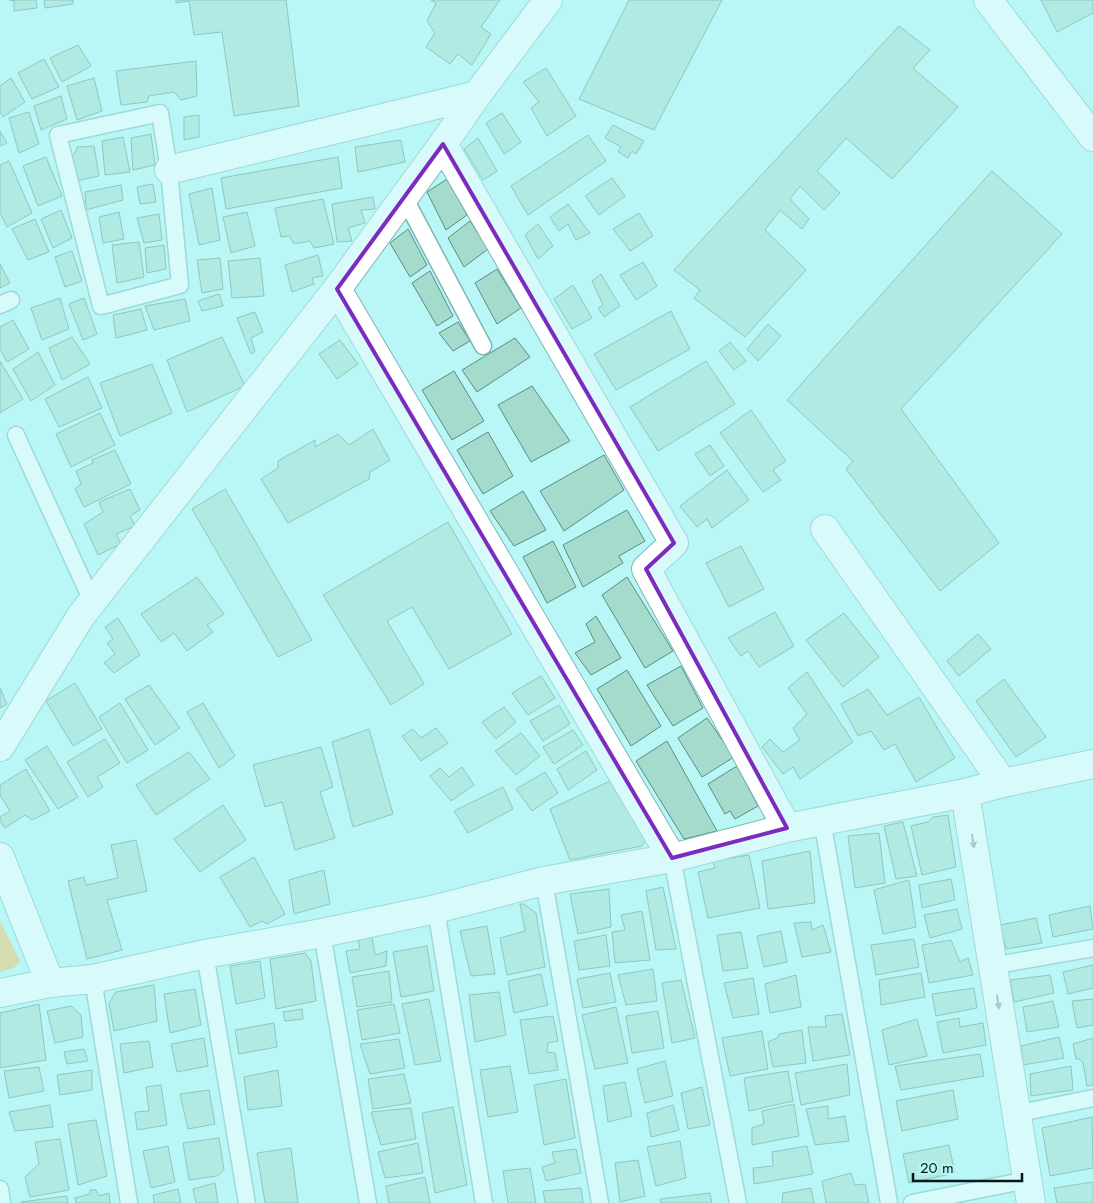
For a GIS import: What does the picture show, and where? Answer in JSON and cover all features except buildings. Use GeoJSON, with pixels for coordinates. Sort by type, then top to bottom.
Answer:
{"type":"FeatureCollection","features":[{"type":"Feature","properties":{"kind":"street"},"geometry":{"type":"LineString","coordinates":[[0,747],[92,601],[337,289],[443,144],[476,95],[548,0]]}},
{"type":"Feature","properties":{"kind":"street"},"geometry":{"type":"LineString","coordinates":[[988,0],[1093,137]]}},
{"type":"Feature","properties":{"kind":"street"},"geometry":{"type":"LineString","coordinates":[[169,170],[476,95]]}},
{"type":"Feature","properties":{"kind":"street"},"geometry":{"type":"LineString","coordinates":[[443,144],[674,544],[646,569],[787,828]]}},
{"type":"Feature","properties":{"kind":"street"},"geometry":{"type":"LineString","coordinates":[[337,289],[672,858]]}},
{"type":"Feature","properties":{"kind":"street"},"geometry":{"type":"LineString","coordinates":[[825,529],[1003,783]]}},
{"type":"Feature","properties":{"kind":"street"},"geometry":{"type":"LineString","coordinates":[[0,993],[50,983],[93,979],[205,954],[322,933],[436,909],[544,881],[672,858],[822,820],[965,793],[1093,764]]}},
{"type":"Feature","properties":{"kind":"street"},"geometry":{"type":"LineString","coordinates":[[965,793],[1029,1192]]}},
{"type":"Feature","properties":{"kind":"street"},"geometry":{"type":"LineString","coordinates":[[0,857],[50,983]]}},
{"type":"Feature","properties":{"kind":"lane"},"geometry":{"type":"LineString","coordinates":[[160,113],[169,170],[180,285],[101,306],[58,135],[160,113]]}},
{"type":"Feature","properties":{"kind":"lane"},"geometry":{"type":"LineString","coordinates":[[404,197],[483,346]]}},
{"type":"Feature","properties":{"kind":"lane"},"geometry":{"type":"LineString","coordinates":[[16,436],[92,601]]}},
{"type":"Feature","properties":{"kind":"lane"},"geometry":{"type":"LineString","coordinates":[[822,820],[889,1203]]}},
{"type":"Feature","properties":{"kind":"lane"},"geometry":{"type":"LineString","coordinates":[[672,858],[738,1203]]}},
{"type":"Feature","properties":{"kind":"lane"},"geometry":{"type":"LineString","coordinates":[[544,881],[600,1203]]}},
{"type":"Feature","properties":{"kind":"lane"},"geometry":{"type":"LineString","coordinates":[[436,909],[484,1203]]}},
{"type":"Feature","properties":{"kind":"lane"},"geometry":{"type":"LineString","coordinates":[[322,933],[368,1203]]}},
{"type":"Feature","properties":{"kind":"lane"},"geometry":{"type":"LineString","coordinates":[[992,966],[1093,948]]}},
{"type":"Feature","properties":{"kind":"lane"},"geometry":{"type":"LineString","coordinates":[[205,954],[247,1203]]}},
{"type":"Feature","properties":{"kind":"lane"},"geometry":{"type":"LineString","coordinates":[[93,979],[129,1203]]}},
{"type":"Feature","properties":{"kind":"lane"},"geometry":{"type":"LineString","coordinates":[[1015,1114],[1093,1098]]}},
{"type":"Feature","properties":{"kind":"lane"},"geometry":{"type":"LineString","coordinates":[[0,1189],[2,1203]]}},
{"type":"Feature","properties":{"kind":"lane"},"geometry":{"type":"LineString","coordinates":[[912,1203],[1029,1192]]}},
{"type":"Feature","properties":{"kind":"highlighted area"},"geometry":{"type":"Polygon","coordinates":[[[443,144],[674,543],[646,569],[787,828],[672,858],[337,289],[443,144]]]}},
{"type":"Feature","properties":{"kind":"shaded area"},"geometry":{"type":"Polygon","coordinates":[[[0,921],[20,961],[14,968],[0,972],[0,921]]]}}]}
